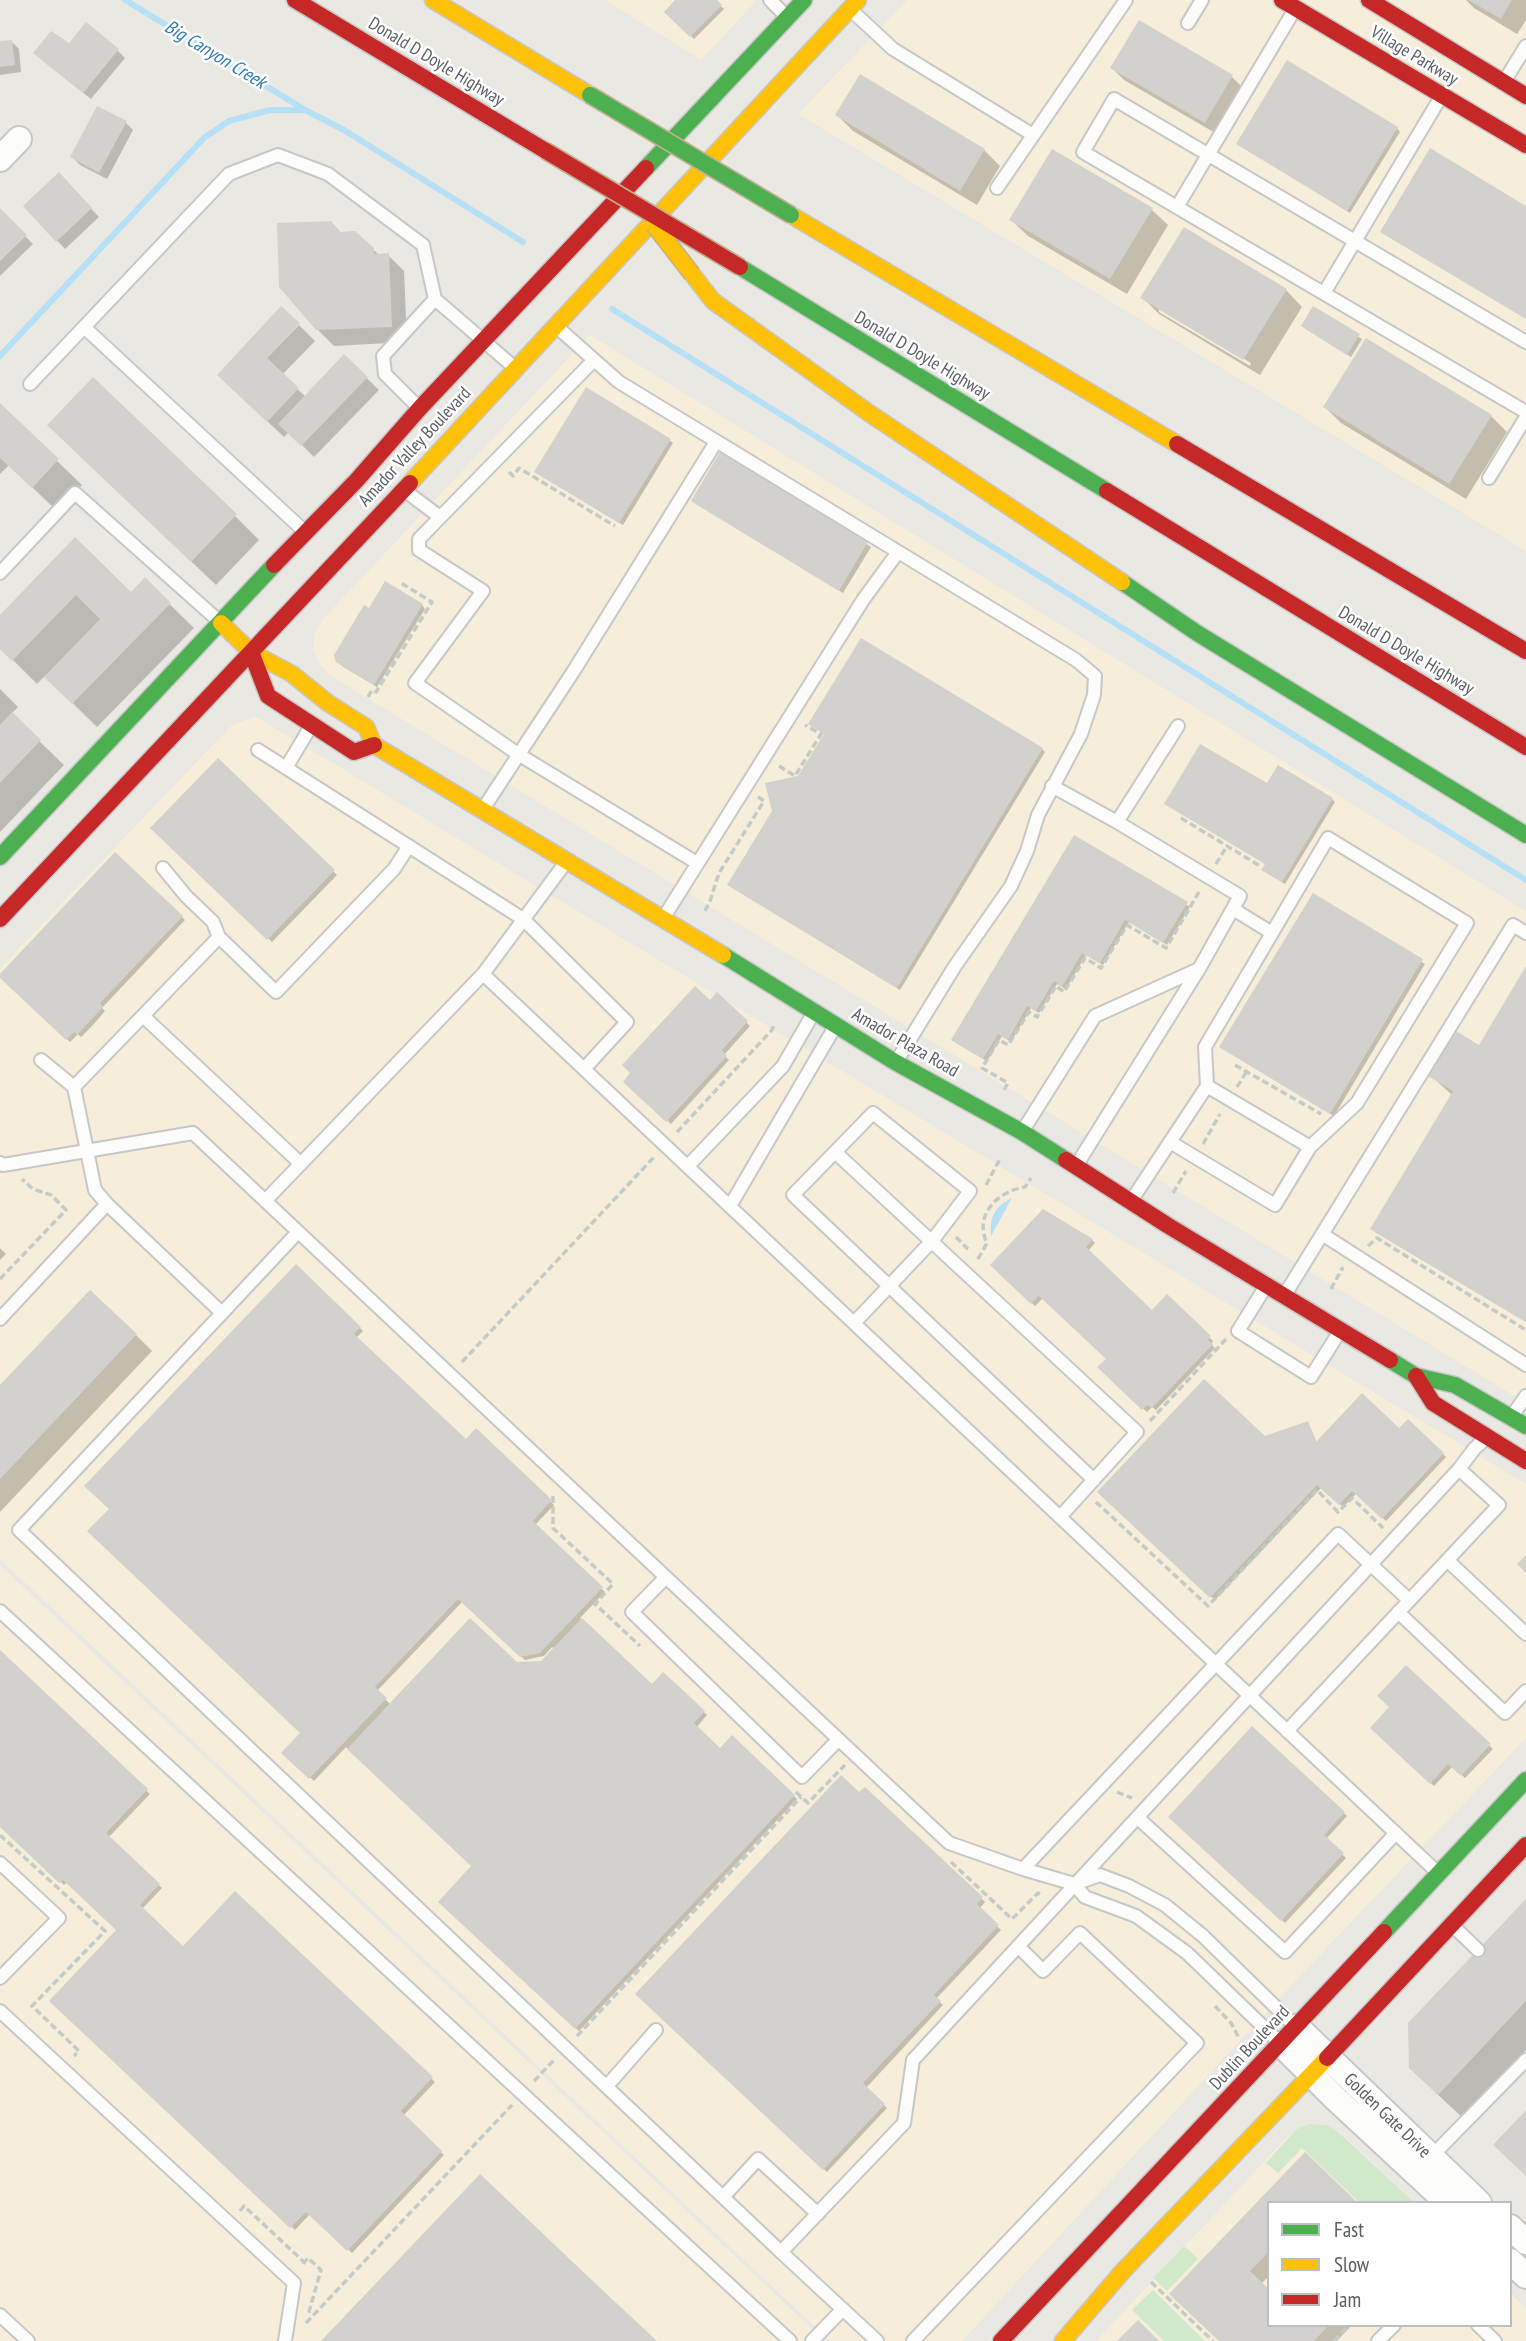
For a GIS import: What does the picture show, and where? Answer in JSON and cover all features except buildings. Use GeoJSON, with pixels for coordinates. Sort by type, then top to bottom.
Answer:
{"type":"FeatureCollection","features":[{"type":"Feature","properties":{"kind":"main road","name":"Donald D Doyle Highway"},"geometry":{"type":"LineString","coordinates":[[295,0],[740,267],[1526,747]]}},
{"type":"Feature","properties":{"kind":"main road"},"geometry":{"type":"LineString","coordinates":[[433,0],[1526,651]]}},
{"type":"Feature","properties":{"kind":"main road","name":"Amador Valley Boulevard"},"geometry":{"type":"LineString","coordinates":[[0,857],[356,481],[483,340],[804,0]]}},
{"type":"Feature","properties":{"kind":"main road","name":"Village Parkway"},"geometry":{"type":"LineString","coordinates":[[1369,0],[1526,96]]}},
{"type":"Feature","properties":{"kind":"main road","name":"Amador Valley Boulevard"},"geometry":{"type":"LineString","coordinates":[[0,919],[556,326],[849,3]]}},
{"type":"Feature","properties":{"kind":"main road","name":"Village Parkway"},"geometry":{"type":"LineString","coordinates":[[1289,4],[1526,145]]}},
{"type":"Feature","properties":{"kind":"main road"},"geometry":{"type":"LineString","coordinates":[[640,207],[713,301],[869,412],[1197,633],[1526,835]]}},
{"type":"Feature","properties":{"kind":"main road","name":"Amador Plaza Road"},"geometry":{"type":"LineString","coordinates":[[221,623],[251,652],[292,674],[328,703],[366,727],[374,745],[663,918],[895,1062],[1022,1132],[1131,1202],[1416,1376],[1455,1385],[1526,1426]]}},
{"type":"Feature","properties":{"kind":"main road","name":"Amador Plaza Road"},"geometry":{"type":"LineString","coordinates":[[251,652],[268,696],[311,726],[354,751],[374,745]]}},
{"type":"Feature","properties":{"kind":"main road","name":"Amador Plaza Road"},"geometry":{"type":"LineString","coordinates":[[1416,1376],[1433,1403],[1526,1461]]}},
{"type":"Feature","properties":{"kind":"main road","name":"Dublin Boulevard"},"geometry":{"type":"LineString","coordinates":[[1001,2341],[1526,1780]]}},
{"type":"Feature","properties":{"kind":"main road"},"geometry":{"type":"LineString","coordinates":[[1063,2341],[1123,2271],[1526,1845]]}},
{"type":"Feature","properties":{"kind":"street"},"geometry":{"type":"LineString","coordinates":[[0,159],[19,139]]}},
{"type":"Feature","properties":{"kind":"street","name":"Golden Gate Drive"},"geometry":{"type":"LineString","coordinates":[[1289,2036],[1446,2201]]}},
{"type":"Feature","properties":{"kind":"street","name":"Golden Gate Drive"},"geometry":{"type":"LineString","coordinates":[[1319,2065],[1477,2201]]}},
{"type":"Feature","properties":{"kind":"street"},"geometry":{"type":"LineString","coordinates":[[1512,2229],[1526,2242]]}},
{"type":"Feature","properties":{"kind":"street"},"geometry":{"type":"LineString","coordinates":[[1512,2263],[1526,2276]]}},
{"type":"Feature","properties":{"kind":"lane"},"geometry":{"type":"LineString","coordinates":[[769,0],[788,18]]}},
{"type":"Feature","properties":{"kind":"lane"},"geometry":{"type":"LineString","coordinates":[[997,188],[1126,0]]}},
{"type":"Feature","properties":{"kind":"lane"},"geometry":{"type":"LineString","coordinates":[[1188,23],[1202,0]]}},
{"type":"Feature","properties":{"kind":"lane"},"geometry":{"type":"LineString","coordinates":[[849,3],[892,49],[1033,135]]}},
{"type":"Feature","properties":{"kind":"lane"},"geometry":{"type":"LineString","coordinates":[[1177,207],[1209,155],[1289,4]]}},
{"type":"Feature","properties":{"kind":"lane"},"geometry":{"type":"LineString","coordinates":[[1504,82],[1526,46]]}},
{"type":"Feature","properties":{"kind":"lane"},"geometry":{"type":"LineString","coordinates":[[1324,293],[1442,95]]}},
{"type":"Feature","properties":{"kind":"lane"},"geometry":{"type":"LineString","coordinates":[[1489,478],[1526,415],[1083,152],[1114,99],[1526,342]]}},
{"type":"Feature","properties":{"kind":"lane"},"geometry":{"type":"LineString","coordinates":[[30,384],[229,174],[278,155],[328,174],[423,245],[435,299],[516,368]]}},
{"type":"Feature","properties":{"kind":"lane"},"geometry":{"type":"LineString","coordinates":[[420,408],[385,374],[383,356],[435,299]]}},
{"type":"Feature","properties":{"kind":"lane"},"geometry":{"type":"LineString","coordinates":[[556,326],[619,382],[1076,660],[1095,676],[1094,695],[1081,734],[1038,815],[1027,851],[1011,886],[954,966],[895,1062]]}},
{"type":"Feature","properties":{"kind":"lane"},"geometry":{"type":"LineString","coordinates":[[84,327],[305,532]]}},
{"type":"Feature","properties":{"kind":"lane"},"geometry":{"type":"LineString","coordinates":[[594,360],[419,539],[419,550],[483,591],[415,683],[518,754],[697,863]]}},
{"type":"Feature","properties":{"kind":"lane"},"geometry":{"type":"LineString","coordinates":[[483,809],[573,672],[716,442]]}},
{"type":"Feature","properties":{"kind":"lane"},"geometry":{"type":"LineString","coordinates":[[403,488],[440,517]]}},
{"type":"Feature","properties":{"kind":"lane"},"geometry":{"type":"LineString","coordinates":[[0,573],[75,493],[221,623]]}},
{"type":"Feature","properties":{"kind":"lane"},"geometry":{"type":"LineString","coordinates":[[663,918],[863,600],[898,552]]}},
{"type":"Feature","properties":{"kind":"lane"},"geometry":{"type":"LineString","coordinates":[[286,768],[311,726]]}},
{"type":"Feature","properties":{"kind":"lane"},"geometry":{"type":"LineString","coordinates":[[1117,822],[1178,726]]}},
{"type":"Feature","properties":{"kind":"lane"},"geometry":{"type":"LineString","coordinates":[[258,750],[523,919],[627,1022],[584,1069]]}},
{"type":"Feature","properties":{"kind":"lane"},"geometry":{"type":"LineString","coordinates":[[1052,786],[1240,896],[1199,969],[1076,1167]]}},
{"type":"Feature","properties":{"kind":"lane"},"geometry":{"type":"LineString","coordinates":[[1131,1202],[1170,1142],[1207,1086],[1205,1047],[1328,838],[1467,923],[1357,1103],[1310,1147],[1275,1205],[1170,1142]]}},
{"type":"Feature","properties":{"kind":"lane"},"geometry":{"type":"LineString","coordinates":[[163,868],[186,896],[213,922],[219,937],[276,992],[394,869],[410,846]]}},
{"type":"Feature","properties":{"kind":"lane"},"geometry":{"type":"LineString","coordinates":[[265,1201],[483,974],[567,861]]}},
{"type":"Feature","properties":{"kind":"lane"},"geometry":{"type":"LineString","coordinates":[[1233,909],[1272,933]]}},
{"type":"Feature","properties":{"kind":"lane"},"geometry":{"type":"LineString","coordinates":[[1283,1296],[1513,925],[1526,933]]}},
{"type":"Feature","properties":{"kind":"lane"},"geometry":{"type":"LineString","coordinates":[[74,1087],[219,937]]}},
{"type":"Feature","properties":{"kind":"lane"},"geometry":{"type":"LineString","coordinates":[[1022,1132],[1096,1016],[1199,969]]}},
{"type":"Feature","properties":{"kind":"lane"},"geometry":{"type":"LineString","coordinates":[[483,974],[1440,1873]]}},
{"type":"Feature","properties":{"kind":"lane"},"geometry":{"type":"LineString","coordinates":[[688,1166],[783,1066],[814,1012]]}},
{"type":"Feature","properties":{"kind":"lane"},"geometry":{"type":"LineString","coordinates":[[143,1016],[301,1164]]}},
{"type":"Feature","properties":{"kind":"lane"},"geometry":{"type":"LineString","coordinates":[[730,1206],[836,1025]]}},
{"type":"Feature","properties":{"kind":"lane"},"geometry":{"type":"LineString","coordinates":[[41,1060],[74,1087],[95,1190],[222,1313]]}},
{"type":"Feature","properties":{"kind":"lane"},"geometry":{"type":"LineString","coordinates":[[1207,1086],[1310,1147]]}},
{"type":"Feature","properties":{"kind":"lane"},"geometry":{"type":"LineString","coordinates":[[854,1323],[889,1286],[932,1241],[970,1191],[873,1113],[793,1195],[889,1286],[1094,1480]]}},
{"type":"Feature","properties":{"kind":"lane"},"geometry":{"type":"LineString","coordinates":[[0,1163],[3,1165],[192,1133],[949,1843],[1074,1884],[1085,1897],[1136,1916],[1187,1953],[1289,2036]]}},
{"type":"Feature","properties":{"kind":"lane"},"geometry":{"type":"LineString","coordinates":[[835,1152],[1137,1432],[1060,1517]]}},
{"type":"Feature","properties":{"kind":"lane"},"geometry":{"type":"LineString","coordinates":[[0,1319],[107,1204]]}},
{"type":"Feature","properties":{"kind":"lane"},"geometry":{"type":"LineString","coordinates":[[298,1232],[19,1530],[877,2341]]}},
{"type":"Feature","properties":{"kind":"lane"},"geometry":{"type":"LineString","coordinates":[[1322,1234],[1526,1365]]}},
{"type":"Feature","properties":{"kind":"lane"},"geometry":{"type":"LineString","coordinates":[[1267,1286],[1238,1331],[1311,1377],[1340,1331]]}},
{"type":"Feature","properties":{"kind":"lane"},"geometry":{"type":"LineString","coordinates":[[1511,1417],[1526,1396]]}},
{"type":"Feature","properties":{"kind":"lane"},"geometry":{"type":"LineString","coordinates":[[781,2252],[904,2123],[913,2060],[1487,1437]]}},
{"type":"Feature","properties":{"kind":"lane"},"geometry":{"type":"LineString","coordinates":[[1287,1731],[1499,1504],[1459,1469]]}},
{"type":"Feature","properties":{"kind":"lane"},"geometry":{"type":"LineString","coordinates":[[1023,1869],[1338,1534],[1409,1600]]}},
{"type":"Feature","properties":{"kind":"lane"},"geometry":{"type":"LineString","coordinates":[[1447,1560],[1526,1634]]}},
{"type":"Feature","properties":{"kind":"lane"},"geometry":{"type":"LineString","coordinates":[[665,1578],[632,1612],[802,1777],[838,1740]]}},
{"type":"Feature","properties":{"kind":"lane"},"geometry":{"type":"LineString","coordinates":[[0,1612],[790,2341]]}},
{"type":"Feature","properties":{"kind":"lane"},"geometry":{"type":"LineString","coordinates":[[1398,1612],[1505,1713],[1526,1691]]}},
{"type":"Feature","properties":{"kind":"lane"},"geometry":{"type":"LineString","coordinates":[[1138,1818],[1285,1952],[1396,1832]]}},
{"type":"Feature","properties":{"kind":"lane"},"geometry":{"type":"LineString","coordinates":[[0,1863],[59,1918],[0,1978]]}},
{"type":"Feature","properties":{"kind":"lane"},"geometry":{"type":"LineString","coordinates":[[1074,1884],[1100,1875],[1129,1886],[1165,1905],[1203,1936],[1289,2036]]}},
{"type":"Feature","properties":{"kind":"lane"},"geometry":{"type":"LineString","coordinates":[[1451,1924],[1478,1950]]}},
{"type":"Feature","properties":{"kind":"lane"},"geometry":{"type":"LineString","coordinates":[[913,2341],[1197,2043],[1080,1933],[1044,1970],[1017,1946]]}},
{"type":"Feature","properties":{"kind":"lane"},"geometry":{"type":"LineString","coordinates":[[0,2011],[294,2283],[285,2341]]}},
{"type":"Feature","properties":{"kind":"lane"},"geometry":{"type":"LineString","coordinates":[[607,2086],[656,2030]]}},
{"type":"Feature","properties":{"kind":"lane"},"geometry":{"type":"LineString","coordinates":[[1430,2158],[1526,2060]]}},
{"type":"Feature","properties":{"kind":"lane"},"geometry":{"type":"LineString","coordinates":[[723,2197],[758,2159],[818,2214]]}},
{"type":"Feature","properties":{"kind":"lane"},"geometry":{"type":"LineString","coordinates":[[812,2341],[843,2309]]}},
{"type":"Feature","properties":{"kind":"lane"},"geometry":{"type":"LineString","coordinates":[[0,2315],[28,2341]]}},
{"type":"Feature","properties":{"kind":"lane"},"geometry":{"type":"LineString","coordinates":[[1378,2341],[1392,2327]]}},
{"type":"Feature","properties":{"kind":"lane"},"geometry":{"type":"LineString","coordinates":[[1480,2327],[1495,2341]]}},
{"type":"Feature","properties":{"kind":"path"},"geometry":{"type":"LineString","coordinates":[[488,467],[504,469],[513,476],[519,468],[615,526]]}},
{"type":"Feature","properties":{"kind":"path"},"geometry":{"type":"LineString","coordinates":[[365,702],[372,690],[376,692],[432,602],[401,583]]}},
{"type":"Feature","properties":{"kind":"path"},"geometry":{"type":"LineString","coordinates":[[775,764],[795,776],[821,734],[804,724]]}},
{"type":"Feature","properties":{"kind":"path"},"geometry":{"type":"LineString","coordinates":[[705,911],[719,873],[764,801],[755,796],[762,785]]}},
{"type":"Feature","properties":{"kind":"path"},"geometry":{"type":"LineString","coordinates":[[1181,818],[1260,866]]}},
{"type":"Feature","properties":{"kind":"path"},"geometry":{"type":"LineString","coordinates":[[1002,1091],[1007,1083],[982,1068],[999,1040],[1008,1045],[1029,1012],[1037,1017],[1056,986],[1064,992],[1085,958],[1101,968],[1127,925],[1166,948],[1227,846]]}},
{"type":"Feature","properties":{"kind":"path"},"geometry":{"type":"LineString","coordinates":[[450,1375],[666,1145],[772,1030],[774,1024]]}},
{"type":"Feature","properties":{"kind":"path"},"geometry":{"type":"LineString","coordinates":[[1235,1065],[1325,1115]]}},
{"type":"Feature","properties":{"kind":"path"},"geometry":{"type":"LineString","coordinates":[[1173,1194],[1247,1071]]}},
{"type":"Feature","properties":{"kind":"path"},"geometry":{"type":"LineString","coordinates":[[981,1193],[1000,1159]]}},
{"type":"Feature","properties":{"kind":"path"},"geometry":{"type":"LineString","coordinates":[[0,1279],[66,1210],[51,1195],[33,1189],[20,1177]]}},
{"type":"Feature","properties":{"kind":"path"},"geometry":{"type":"LineString","coordinates":[[962,1226],[956,1237],[978,1259],[986,1242],[983,1224],[993,1202],[1002,1193],[1026,1187],[1031,1178]]}},
{"type":"Feature","properties":{"kind":"path"},"geometry":{"type":"LineString","coordinates":[[1377,1238],[1526,1330]]}},
{"type":"Feature","properties":{"kind":"path"},"geometry":{"type":"LineString","coordinates":[[1154,1427],[1149,1422],[1223,1341],[1238,1331]]}},
{"type":"Feature","properties":{"kind":"path"},"geometry":{"type":"LineString","coordinates":[[1089,1495],[1208,1606],[1317,1490],[1338,1512],[1352,1498],[1382,1527],[1391,1518]]}},
{"type":"Feature","properties":{"kind":"path"},"geometry":{"type":"LineString","coordinates":[[0,1835],[105,1931],[32,2006],[79,2051],[73,2058]]}},
{"type":"Feature","properties":{"kind":"path"},"geometry":{"type":"LineString","coordinates":[[237,2213],[244,2206],[304,2262]]}},
{"type":"Feature","properties":{"kind":"path"},"geometry":{"type":"LineString","coordinates":[[1148,2280],[1213,2341]]}},
{"type":"Feature","properties":{"kind":"path"},"geometry":{"type":"LineString","coordinates":[[1334,2341],[1347,2327]]}},
{"type":"Feature","properties":{"kind":"shaded area"},"geometry":{"type":"Polygon","coordinates":[[[605,0],[757,0],[701,60],[605,0]]]}},
{"type":"Feature","properties":{"kind":"shaded area"},"geometry":{"type":"Polygon","coordinates":[[[907,0],[1526,0],[1526,551],[798,114],[907,0]]]}},
{"type":"Feature","properties":{"kind":"shaded area"},"geometry":{"type":"Polygon","coordinates":[[[590,335],[1526,911],[1526,1403],[331,676],[320,665],[313,650],[314,634],[323,619],[590,335]]]}},
{"type":"Feature","properties":{"kind":"shaded area"},"geometry":{"type":"Polygon","coordinates":[[[255,716],[1526,1484],[1526,1738],[1303,1973],[962,2341],[830,2341],[0,1559],[0,968],[231,726],[255,716]]]}},
{"type":"Feature","properties":{"kind":"shaded area"},"geometry":{"type":"Polygon","coordinates":[[[0,1565],[825,2341],[0,2341],[0,1565]]]}},
{"type":"Feature","properties":{"kind":"shaded area"},"geometry":{"type":"Polygon","coordinates":[[[1312,2126],[1338,2130],[1413,2201],[1267,2201],[1267,2327],[1512,2327],[1512,2295],[1526,2308],[1526,2341],[1096,2341],[1289,2135],[1312,2126]]]}},
{"type":"Feature","properties":{"kind":"green space"},"geometry":{"type":"Polygon","coordinates":[[[1309,2124],[1326,2125],[1337,2131],[1413,2201],[1358,2201],[1302,2148],[1278,2173],[1266,2163],[1297,2129],[1309,2124]]]}},
{"type":"Feature","properties":{"kind":"green space"},"geometry":{"type":"Polygon","coordinates":[[[1184,2246],[1198,2259],[1167,2291],[1153,2278],[1184,2246]]]}},
{"type":"Feature","properties":{"kind":"green space"},"geometry":{"type":"Polygon","coordinates":[[[1153,2290],[1205,2341],[1164,2341],[1132,2310],[1153,2290]]]}},
{"type":"Feature","properties":{"kind":"water"},"geometry":{"type":"Polygon","coordinates":[[[1012,1198],[991,1236],[994,1213],[1012,1198]]]}},
{"type":"Feature","properties":{"kind":"waterway","name":"Big Canyon Creek"},"geometry":{"type":"LineString","coordinates":[[125,0],[302,108]]}},
{"type":"Feature","properties":{"kind":"waterway"},"geometry":{"type":"LineString","coordinates":[[0,356],[204,138],[229,121],[270,110],[305,110],[344,130],[523,242]]}},
{"type":"Feature","properties":{"kind":"waterway"},"geometry":{"type":"LineString","coordinates":[[612,309],[1526,880]]}},
{"type":"Feature","properties":{"kind":"traffic: fast"},"geometry":{"type":"LineString","coordinates":[[646,168],[804,0]]}},
{"type":"Feature","properties":{"kind":"traffic: fast"},"geometry":{"type":"LineString","coordinates":[[590,95],[791,215]]}},
{"type":"Feature","properties":{"kind":"traffic: fast"},"geometry":{"type":"LineString","coordinates":[[740,267],[1107,491]]}},
{"type":"Feature","properties":{"kind":"traffic: fast"},"geometry":{"type":"LineString","coordinates":[[0,857],[274,565]]}},
{"type":"Feature","properties":{"kind":"traffic: fast"},"geometry":{"type":"LineString","coordinates":[[1122,582],[1197,633],[1526,835]]}},
{"type":"Feature","properties":{"kind":"traffic: fast"},"geometry":{"type":"LineString","coordinates":[[723,955],[895,1062],[1022,1132],[1066,1160]]}},
{"type":"Feature","properties":{"kind":"traffic: fast"},"geometry":{"type":"LineString","coordinates":[[1390,1360],[1416,1376],[1455,1385],[1526,1426]]}},
{"type":"Feature","properties":{"kind":"traffic: fast"},"geometry":{"type":"LineString","coordinates":[[1384,1932],[1526,1780]]}},
{"type":"Feature","properties":{"kind":"traffic: slow"},"geometry":{"type":"LineString","coordinates":[[433,0],[590,95]]}},
{"type":"Feature","properties":{"kind":"traffic: slow"},"geometry":{"type":"LineString","coordinates":[[410,483],[858,0]]}},
{"type":"Feature","properties":{"kind":"traffic: slow"},"geometry":{"type":"LineString","coordinates":[[791,215],[1177,444]]}},
{"type":"Feature","properties":{"kind":"traffic: slow"},"geometry":{"type":"LineString","coordinates":[[654,225],[692,274]]}},
{"type":"Feature","properties":{"kind":"traffic: slow"},"geometry":{"type":"LineString","coordinates":[[692,274],[713,301],[869,413],[1122,582]]}},
{"type":"Feature","properties":{"kind":"traffic: slow"},"geometry":{"type":"LineString","coordinates":[[221,623],[251,652],[292,674],[328,703],[366,727],[374,745],[723,955]]}},
{"type":"Feature","properties":{"kind":"traffic: slow"},"geometry":{"type":"LineString","coordinates":[[1063,2341],[1123,2271],[1327,2058]]}},
{"type":"Feature","properties":{"kind":"traffic: jam"},"geometry":{"type":"LineString","coordinates":[[295,0],[546,151]]}},
{"type":"Feature","properties":{"kind":"traffic: jam"},"geometry":{"type":"LineString","coordinates":[[1282,0],[1526,145]]}},
{"type":"Feature","properties":{"kind":"traffic: jam"},"geometry":{"type":"LineString","coordinates":[[1369,0],[1526,96]]}},
{"type":"Feature","properties":{"kind":"traffic: jam"},"geometry":{"type":"LineString","coordinates":[[546,151],[740,267]]}},
{"type":"Feature","properties":{"kind":"traffic: jam"},"geometry":{"type":"LineString","coordinates":[[274,565],[356,481],[420,408],[646,168]]}},
{"type":"Feature","properties":{"kind":"traffic: jam"},"geometry":{"type":"LineString","coordinates":[[1177,444],[1526,651]]}},
{"type":"Feature","properties":{"kind":"traffic: jam"},"geometry":{"type":"LineString","coordinates":[[0,919],[410,483]]}},
{"type":"Feature","properties":{"kind":"traffic: jam"},"geometry":{"type":"LineString","coordinates":[[1107,491],[1526,747]]}},
{"type":"Feature","properties":{"kind":"traffic: jam"},"geometry":{"type":"LineString","coordinates":[[251,652],[268,696],[354,752],[374,745]]}},
{"type":"Feature","properties":{"kind":"traffic: jam"},"geometry":{"type":"LineString","coordinates":[[1066,1160],[1167,1225],[1390,1360]]}},
{"type":"Feature","properties":{"kind":"traffic: jam"},"geometry":{"type":"LineString","coordinates":[[1416,1376],[1433,1403],[1526,1461]]}},
{"type":"Feature","properties":{"kind":"traffic: jam"},"geometry":{"type":"LineString","coordinates":[[1327,2058],[1526,1845]]}},
{"type":"Feature","properties":{"kind":"traffic: jam"},"geometry":{"type":"LineString","coordinates":[[1001,2341],[1384,1932]]}}]}
